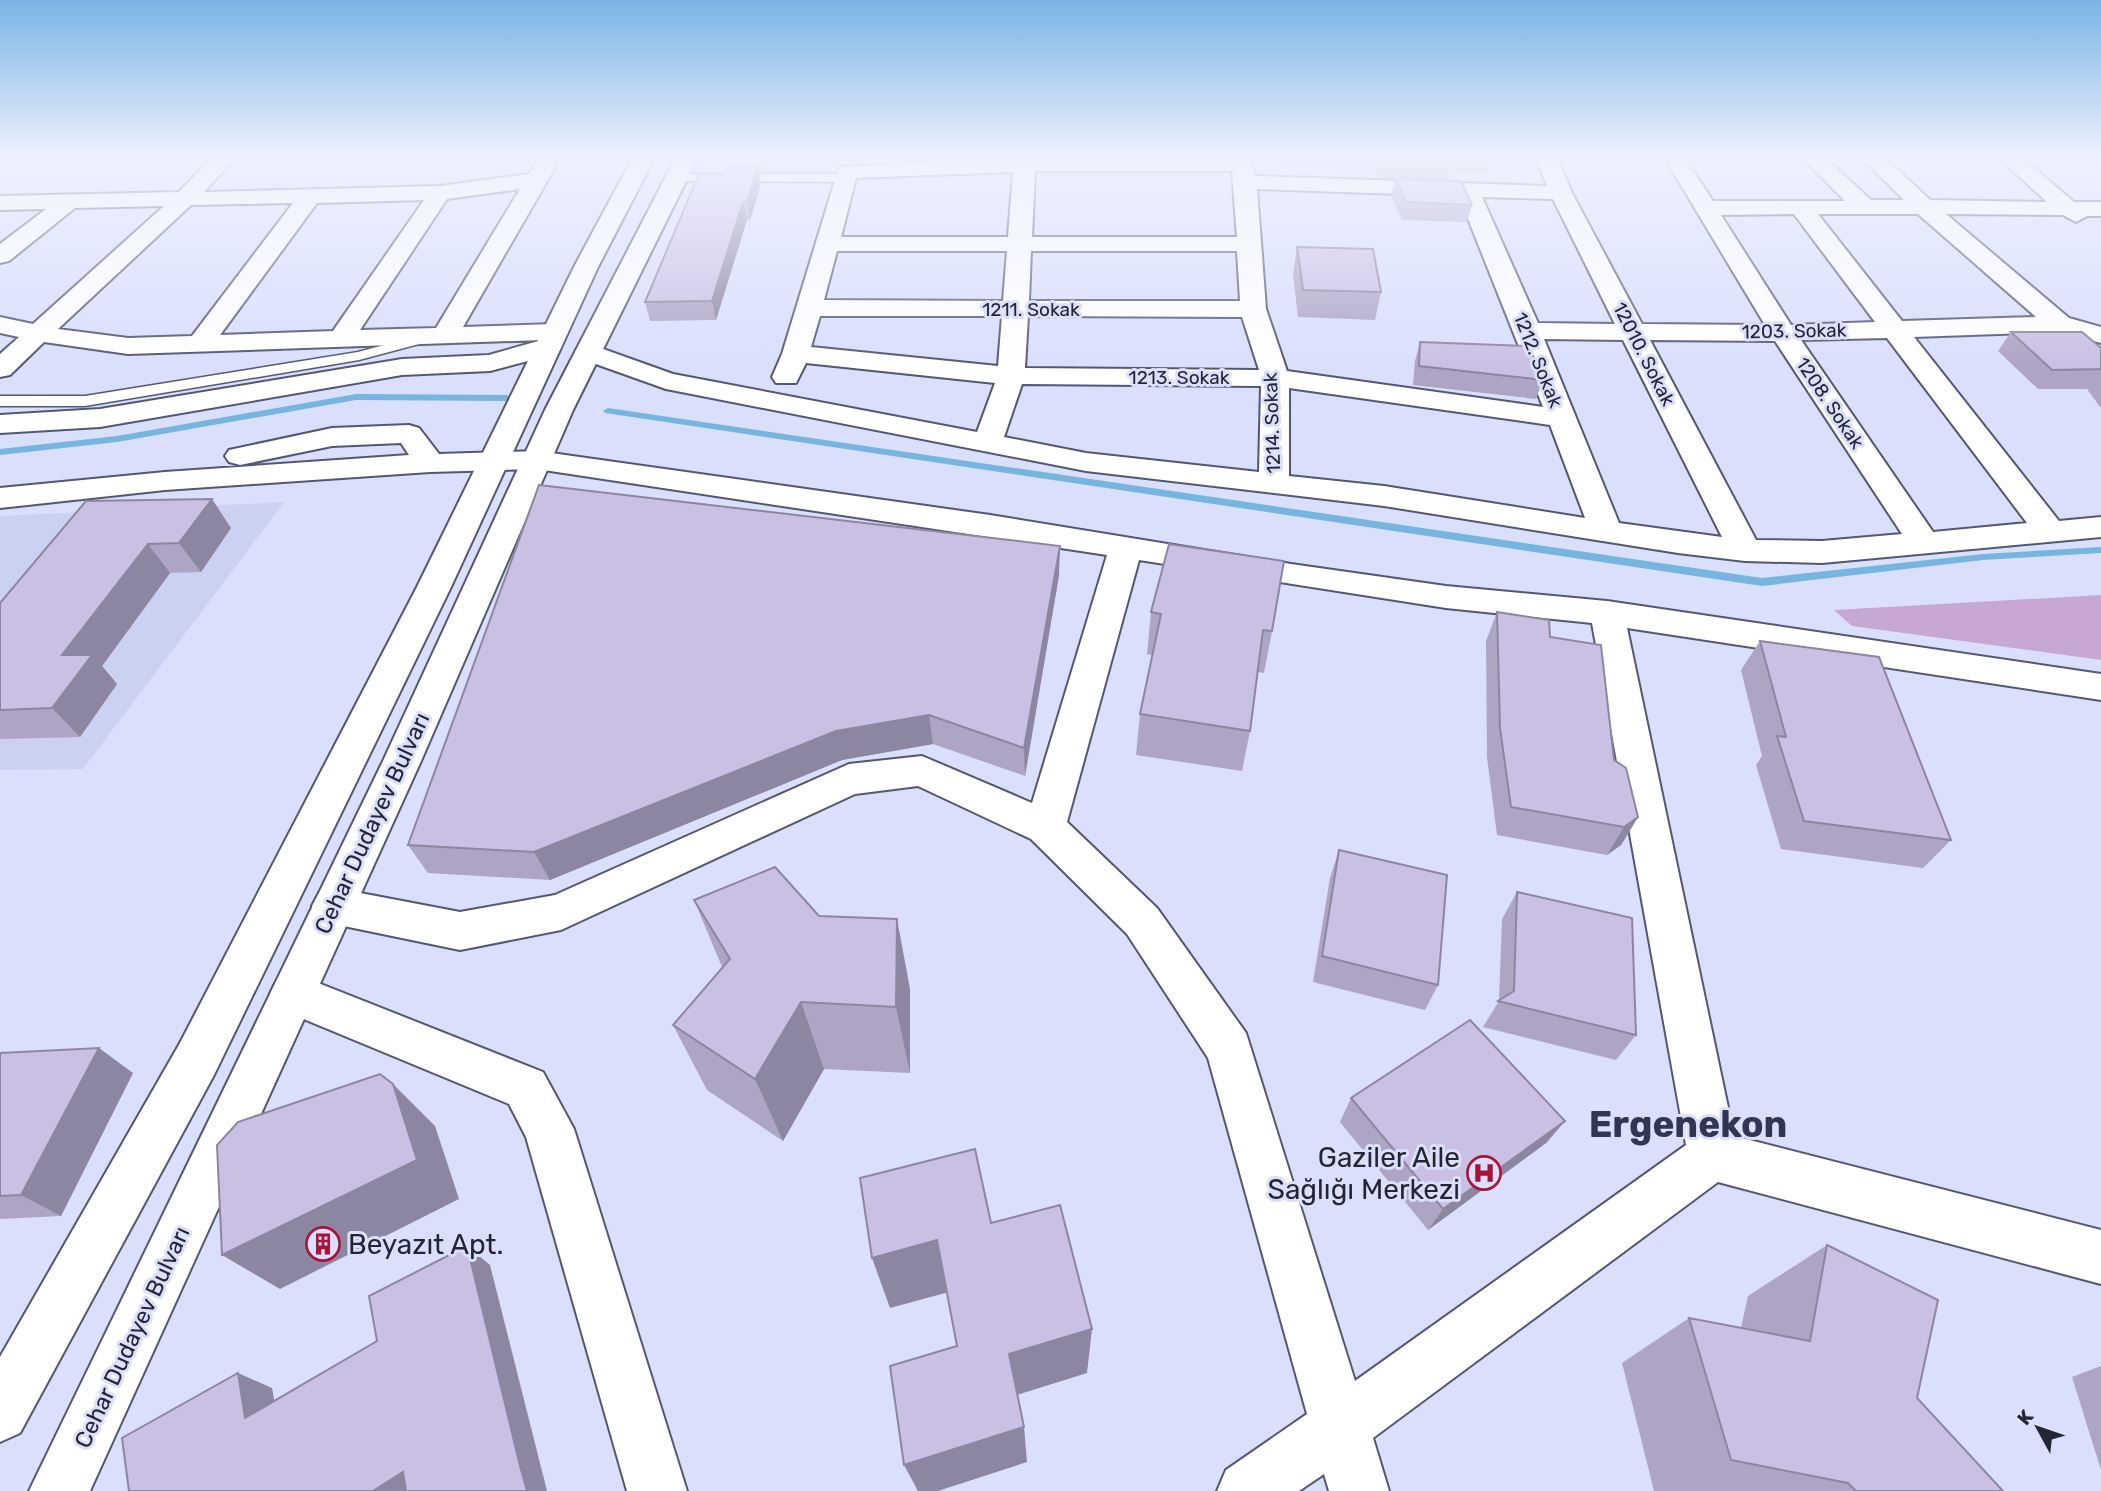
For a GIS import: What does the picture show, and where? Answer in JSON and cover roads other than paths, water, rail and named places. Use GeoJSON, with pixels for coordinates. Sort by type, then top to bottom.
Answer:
{"type":"FeatureCollection","features":[{"type":"Feature","properties":{"kind":"street"},"geometry":{"type":"LineString","coordinates":[[0,256],[37,227]]}},
{"type":"Feature","properties":{"kind":"street"},"geometry":{"type":"LineString","coordinates":[[0,369],[155,227]]}},
{"type":"Feature","properties":{"kind":"street"},"geometry":{"type":"LineString","coordinates":[[200,343],[287,227]]}},
{"type":"Feature","properties":{"kind":"street"},"geometry":{"type":"LineString","coordinates":[[342,338],[417,227]]}},
{"type":"Feature","properties":{"kind":"street"},"geometry":{"type":"LineString","coordinates":[[441,335],[508,227]]}},
{"type":"Feature","properties":{"kind":"street","name":"Cehar Dudayev Bulvarı"},"geometry":{"type":"LineString","coordinates":[[59,1491],[334,906],[537,460],[564,343],[614,227]]}},
{"type":"Feature","properties":{"kind":"street","name":"Cehar Dudayev Bulvarı"},"geometry":{"type":"LineString","coordinates":[[0,1413],[197,1059],[494,460],[564,343],[643,227]]}},
{"type":"Feature","properties":{"kind":"street"},"geometry":{"type":"LineString","coordinates":[[774,403],[796,354],[835,227]]}},
{"type":"Feature","properties":{"kind":"street"},"geometry":{"type":"LineString","coordinates":[[988,441],[1011,376],[1020,227]]}},
{"type":"Feature","properties":{"kind":"street","name":"1214. Sokak"},"geometry":{"type":"LineString","coordinates":[[1246,227],[1253,309],[1275,378],[1274,482]]}},
{"type":"Feature","properties":{"kind":"street","name":"1212. Sokak"},"geometry":{"type":"LineString","coordinates":[[1483,227],[1528,331],[1605,529]]}},
{"type":"Feature","properties":{"kind":"street","name":"12010. Sokak"},"geometry":{"type":"LineString","coordinates":[[1579,227],[1745,550]]}},
{"type":"Feature","properties":{"kind":"street","name":"1208. Sokak"},"geometry":{"type":"LineString","coordinates":[[1718,227],[1783,332],[1923,541]]}},
{"type":"Feature","properties":{"kind":"street"},"geometry":{"type":"LineString","coordinates":[[1815,227],[2050,531]]}},
{"type":"Feature","properties":{"kind":"street"},"geometry":{"type":"LineString","coordinates":[[1947,227],[2060,324],[2101,335]]}},
{"type":"Feature","properties":{"kind":"street"},"geometry":{"type":"LineString","coordinates":[[829,244],[1247,244]]}},
{"type":"Feature","properties":{"kind":"street","name":"1211. Sokak"},"geometry":{"type":"LineString","coordinates":[[810,308],[1253,309]]}},
{"type":"Feature","properties":{"kind":"street"},"geometry":{"type":"LineString","coordinates":[[0,324],[41,334],[128,346],[441,335],[564,343],[666,381],[1086,462],[1274,482],[1605,529],[1678,543],[1745,550],[1822,552],[2101,527]]}},
{"type":"Feature","properties":{"kind":"street","name":"1203. Sokak"},"geometry":{"type":"LineString","coordinates":[[1528,331],[1783,332],[2060,324]]}},
{"type":"Feature","properties":{"kind":"street"},"geometry":{"type":"LineString","coordinates":[[0,424],[100,418],[402,367],[490,363],[564,343]]}},
{"type":"Feature","properties":{"kind":"street","name":"1213. Sokak"},"geometry":{"type":"LineString","coordinates":[[796,354],[1011,376],[1275,378],[1561,418]]}},
{"type":"Feature","properties":{"kind":"street"},"geometry":{"type":"LineString","coordinates":[[0,498],[165,481],[430,463],[537,460],[990,525],[1446,597],[1607,613],[2101,687]]}},
{"type":"Feature","properties":{"kind":"street"},"geometry":{"type":"LineString","coordinates":[[1045,827],[1126,548]]}},
{"type":"Feature","properties":{"kind":"street"},"geometry":{"type":"LineString","coordinates":[[1607,613],[1713,1156]]}},
{"type":"Feature","properties":{"kind":"street"},"geometry":{"type":"LineString","coordinates":[[334,906],[460,931],[561,912],[849,779],[922,771],[1045,827],[1142,920],[1229,1049],[1359,1491]]}},
{"type":"Feature","properties":{"kind":"street"},"geometry":{"type":"LineString","coordinates":[[293,993],[526,1088],[549,1129],[657,1491]]}},
{"type":"Feature","properties":{"kind":"street"},"geometry":{"type":"LineString","coordinates":[[1247,1491],[1342,1428],[1612,1224],[1713,1156],[2101,1257]]}},
{"type":"Feature","properties":{"kind":"lane"},"geometry":{"type":"LineString","coordinates":[[0,401],[85,401],[359,356],[441,335]]}},
{"type":"Feature","properties":{"kind":"waterway"},"geometry":{"type":"LineString","coordinates":[[0,452],[117,439],[356,397],[507,398]]}},
{"type":"Feature","properties":{"kind":"waterway"},"geometry":{"type":"LineString","coordinates":[[608,411],[1762,582],[1983,557],[2101,550]]}},
{"type":"Feature","properties":{"kind":"place","name":"Gaziler Aile Sağlığı Merkezi"},"geometry":{"type":"Point","coordinates":[1484,1173]}},
{"type":"Feature","properties":{"kind":"place","name":"Beyazıt Apt."},"geometry":{"type":"Point","coordinates":[323,1244]}},
{"type":"Feature","properties":{"kind":"district","name":"Ergenekon"},"geometry":{"type":"Point","coordinates":[1688,1124]}}]}
